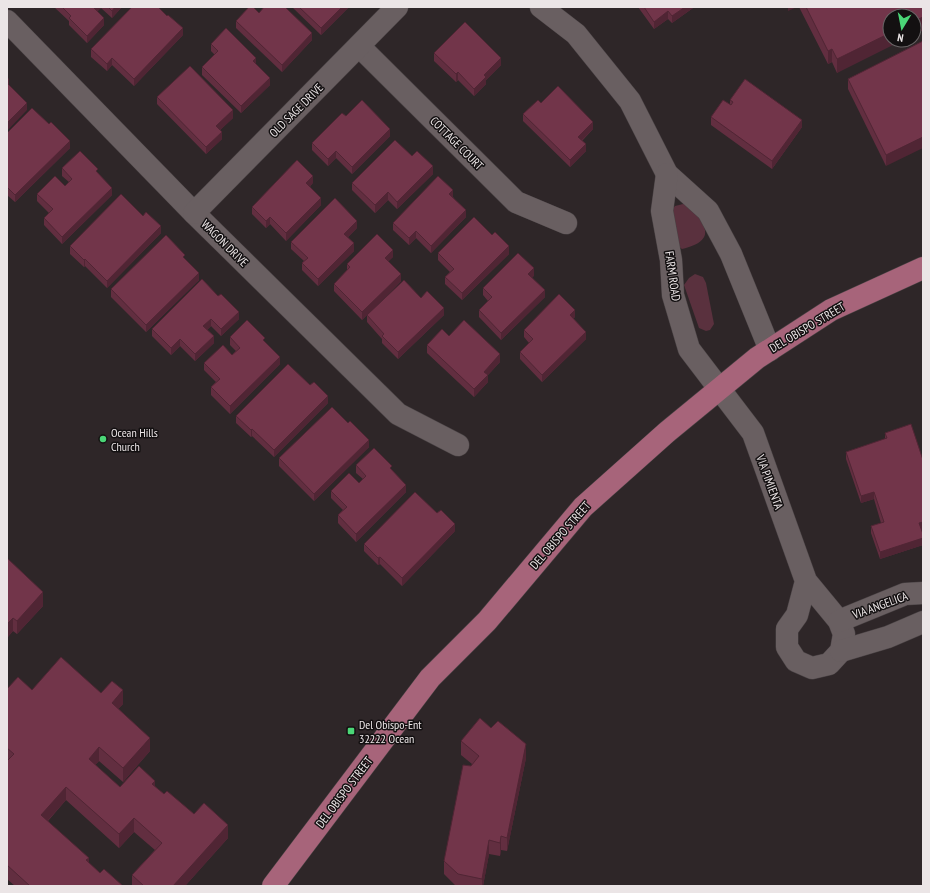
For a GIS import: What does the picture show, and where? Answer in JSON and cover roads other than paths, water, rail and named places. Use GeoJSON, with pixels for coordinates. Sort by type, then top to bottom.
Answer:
{"type":"FeatureCollection","features":[{"type":"Feature","properties":{"kind":"main road","name":"DEL OBISPO STREET"},"geometry":{"type":"LineString","coordinates":[[273,886],[430,678],[487,620],[583,507],[667,432],[719,391],[757,358],[831,310],[923,268]]}},
{"type":"Feature","properties":{"kind":"street","name":"OLD SAGE DRIVE"},"geometry":{"type":"LineString","coordinates":[[194,213],[397,7]]}},
{"type":"Feature","properties":{"kind":"street"},"geometry":{"type":"LineString","coordinates":[[540,7],[576,34],[630,101],[667,174],[708,210],[731,254],[770,350]]}},
{"type":"Feature","properties":{"kind":"street","name":"WAGON DRIVE"},"geometry":{"type":"LineString","coordinates":[[7,21],[194,213],[398,414],[458,445]]}},
{"type":"Feature","properties":{"kind":"street","name":"COTTAGE COURT"},"geometry":{"type":"LineString","coordinates":[[359,46],[516,202],[566,223]]}},
{"type":"Feature","properties":{"kind":"street","name":"FARM ROAD"},"geometry":{"type":"LineString","coordinates":[[667,174],[662,211],[671,260],[674,295],[690,349],[719,391]]}},
{"type":"Feature","properties":{"kind":"street","name":"VIA PIMIENTA"},"geometry":{"type":"LineString","coordinates":[[719,391],[753,432],[806,581],[839,621],[844,634],[841,651]]}},
{"type":"Feature","properties":{"kind":"street"},"geometry":{"type":"LineString","coordinates":[[806,581],[797,615],[787,629],[787,647],[796,661],[812,668],[829,664],[841,651],[888,637],[923,622]]}},
{"type":"Feature","properties":{"kind":"street","name":"VIA ANGELICA"},"geometry":{"type":"LineString","coordinates":[[839,621],[906,594],[923,593]]}},
{"type":"Feature","properties":{"kind":"place","name":"Ocean Hills Church"},"geometry":{"type":"Point","coordinates":[103,439]}},
{"type":"Feature","properties":{"kind":"place","name":"Del Obispo-Ent 32222 Ocean"},"geometry":{"type":"Point","coordinates":[351,731]}}]}
